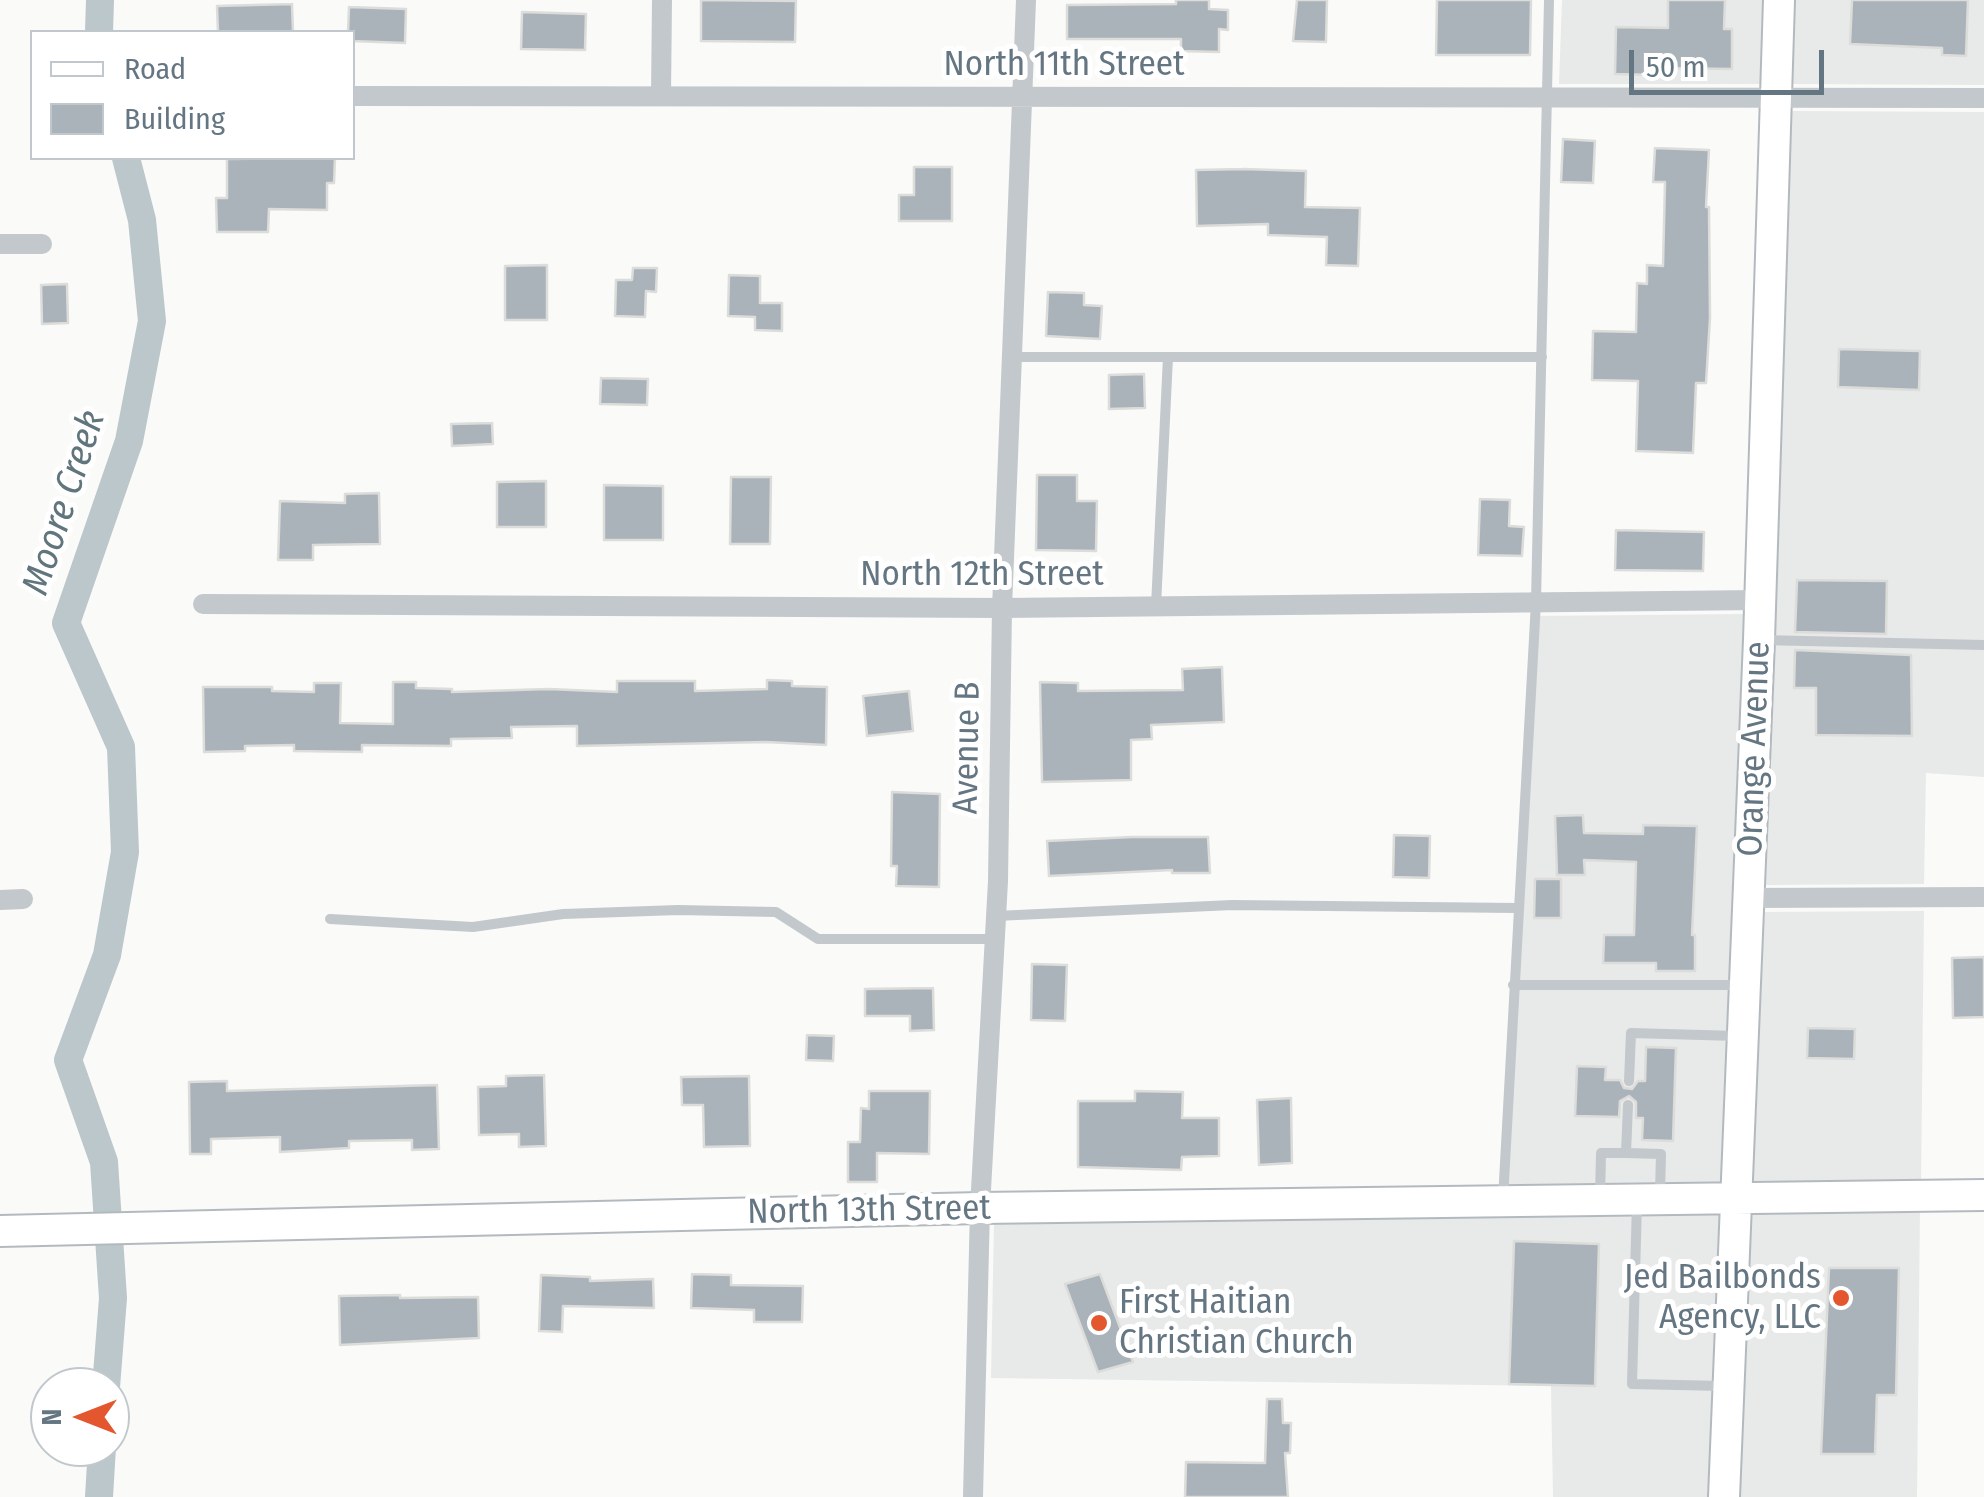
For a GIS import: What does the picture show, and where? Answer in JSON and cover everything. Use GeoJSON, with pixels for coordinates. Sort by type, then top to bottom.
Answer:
{"type":"FeatureCollection","features":[{"type":"Feature","properties":{"kind":"street"},"geometry":{"type":"LineString","coordinates":[[661,96],[662,0]]}},
{"type":"Feature","properties":{"kind":"street","name":"Avenue B"},"geometry":{"type":"LineString","coordinates":[[972,1497],[980,1208],[996,916],[1002,608],[1026,0]]}},
{"type":"Feature","properties":{"kind":"street","name":"Orange Avenue"},"geometry":{"type":"LineString","coordinates":[[1724,1497],[1760,640],[1778,0]]}},
{"type":"Feature","properties":{"kind":"street","name":"North 11th Street"},"geometry":{"type":"LineString","coordinates":[[355,96],[1984,98]]}},
{"type":"Feature","properties":{"kind":"street"},"geometry":{"type":"LineString","coordinates":[[0,244],[42,244]]}},
{"type":"Feature","properties":{"kind":"street","name":"North 12th Street"},"geometry":{"type":"LineString","coordinates":[[203,604],[1002,608],[1761,600]]}},
{"type":"Feature","properties":{"kind":"street"},"geometry":{"type":"LineString","coordinates":[[1749,898],[1984,897]]}},
{"type":"Feature","properties":{"kind":"street"},"geometry":{"type":"LineString","coordinates":[[0,900],[22,899]]}},
{"type":"Feature","properties":{"kind":"street","name":"North 13th Street"},"geometry":{"type":"LineString","coordinates":[[0,1231],[980,1208],[1984,1194]]}},
{"type":"Feature","properties":{"kind":"lane"},"geometry":{"type":"LineString","coordinates":[[1503,1200],[1536,602],[1549,0]]}},
{"type":"Feature","properties":{"kind":"lane"},"geometry":{"type":"LineString","coordinates":[[1012,357],[1542,357]]}},
{"type":"Feature","properties":{"kind":"lane"},"geometry":{"type":"LineString","coordinates":[[1156,607],[1168,357]]}},
{"type":"Feature","properties":{"kind":"lane"},"geometry":{"type":"LineString","coordinates":[[1760,640],[1984,645]]}},
{"type":"Feature","properties":{"kind":"lane"},"geometry":{"type":"LineString","coordinates":[[996,916],[1232,905],[1517,908]]}},
{"type":"Feature","properties":{"kind":"lane"},"geometry":{"type":"LineString","coordinates":[[330,920],[473,927],[562,914],[776,912],[818,940],[995,939]]}},
{"type":"Feature","properties":{"kind":"lane"},"geometry":{"type":"LineString","coordinates":[[1513,985],[1745,985]]}},
{"type":"Feature","properties":{"kind":"lane"},"geometry":{"type":"LineString","coordinates":[[1629,1081],[1631,1032],[1744,1036]]}},
{"type":"Feature","properties":{"kind":"lane"},"geometry":{"type":"LineString","coordinates":[[1626,1153],[1628,1104]]}},
{"type":"Feature","properties":{"kind":"lane"},"geometry":{"type":"LineString","coordinates":[[1600,1198],[1601,1153],[1661,1154],[1648,1198],[1632,1384],[1729,1386]]}},
{"type":"Feature","properties":{"kind":"shaded area"},"geometry":{"type":"Polygon","coordinates":[[[1562,0],[1763,0],[1761,84],[1559,84],[1562,0]]]}},
{"type":"Feature","properties":{"kind":"shaded area"},"geometry":{"type":"Polygon","coordinates":[[[1794,0],[1984,0],[1984,85],[1791,84],[1794,0]]]}},
{"type":"Feature","properties":{"kind":"shaded area"},"geometry":{"type":"Polygon","coordinates":[[[1791,111],[1984,112],[1984,777],[1926,773],[1924,884],[1764,885],[1791,111]]]}},
{"type":"Feature","properties":{"kind":"shaded area"},"geometry":{"type":"Polygon","coordinates":[[[1745,614],[1723,1183],[1503,1187],[1533,616],[1745,614]]]}},
{"type":"Feature","properties":{"kind":"shaded area"},"geometry":{"type":"Polygon","coordinates":[[[1924,911],[1921,1182],[1753,1183],[1763,912],[1924,911]]]}},
{"type":"Feature","properties":{"kind":"shaded area"},"geometry":{"type":"Polygon","coordinates":[[[1920,1208],[1917,1497],[1740,1497],[1752,1210],[1920,1208]]]}},
{"type":"Feature","properties":{"kind":"shaded area"},"geometry":{"type":"Polygon","coordinates":[[[1721,1210],[1709,1497],[1553,1497],[1551,1386],[991,1378],[994,1222],[1721,1210]]]}},
{"type":"Feature","properties":{"kind":"building"},"geometry":{"type":"Polygon","coordinates":[[[701,0],[796,1],[795,42],[701,41],[701,0]]]}},
{"type":"Feature","properties":{"kind":"building"},"geometry":{"type":"Polygon","coordinates":[[[1176,0],[1209,0],[1209,9],[1228,10],[1228,30],[1219,29],[1219,52],[1181,51],[1181,39],[1067,39],[1067,5],[1176,4],[1176,0]]]}},
{"type":"Feature","properties":{"kind":"building"},"geometry":{"type":"Polygon","coordinates":[[[1297,0],[1327,0],[1326,42],[1293,41],[1297,0]]]}},
{"type":"Feature","properties":{"kind":"building"},"geometry":{"type":"Polygon","coordinates":[[[1437,0],[1531,0],[1530,55],[1436,55],[1437,0]]]}},
{"type":"Feature","properties":{"kind":"building"},"geometry":{"type":"Polygon","coordinates":[[[1668,0],[1725,0],[1724,29],[1732,29],[1732,69],[1655,68],[1655,75],[1615,74],[1616,27],[1668,28],[1668,0]]]}},
{"type":"Feature","properties":{"kind":"building"},"geometry":{"type":"Polygon","coordinates":[[[1852,0],[1968,0],[1966,56],[1942,55],[1942,48],[1850,44],[1852,0]]]}},
{"type":"Feature","properties":{"kind":"building"},"geometry":{"type":"Polygon","coordinates":[[[292,4],[293,30],[218,30],[217,6],[292,4]]]}},
{"type":"Feature","properties":{"kind":"building"},"geometry":{"type":"Polygon","coordinates":[[[349,7],[406,9],[405,43],[355,41],[355,30],[348,30],[349,7]]]}},
{"type":"Feature","properties":{"kind":"building"},"geometry":{"type":"Polygon","coordinates":[[[522,12],[586,14],[585,50],[521,49],[522,12]]]}},
{"type":"Feature","properties":{"kind":"building"},"geometry":{"type":"Polygon","coordinates":[[[1563,139],[1595,141],[1593,183],[1561,182],[1563,139]]]}},
{"type":"Feature","properties":{"kind":"building"},"geometry":{"type":"Polygon","coordinates":[[[1655,148],[1709,150],[1706,207],[1710,318],[1706,383],[1696,383],[1693,453],[1636,451],[1638,381],[1592,380],[1593,331],[1636,332],[1637,283],[1647,284],[1647,265],[1663,266],[1665,182],[1653,182],[1655,148]]]}},
{"type":"Feature","properties":{"kind":"building"},"geometry":{"type":"Polygon","coordinates":[[[227,160],[335,160],[334,183],[327,183],[327,210],[269,209],[268,232],[217,232],[216,198],[227,198],[227,160]]]}},
{"type":"Feature","properties":{"kind":"building"},"geometry":{"type":"Polygon","coordinates":[[[914,167],[952,167],[952,221],[899,221],[899,195],[914,195],[914,167]]]}},
{"type":"Feature","properties":{"kind":"building"},"geometry":{"type":"Polygon","coordinates":[[[1196,170],[1306,171],[1305,207],[1360,208],[1358,266],[1326,265],[1327,237],[1268,235],[1268,224],[1197,226],[1196,170]]]}},
{"type":"Feature","properties":{"kind":"building"},"geometry":{"type":"Polygon","coordinates":[[[547,265],[547,320],[505,320],[505,266],[547,265]]]}},
{"type":"Feature","properties":{"kind":"building"},"geometry":{"type":"Polygon","coordinates":[[[633,268],[657,268],[656,292],[646,291],[645,317],[615,316],[616,280],[632,280],[633,268]]]}},
{"type":"Feature","properties":{"kind":"building"},"geometry":{"type":"Polygon","coordinates":[[[729,275],[760,276],[760,303],[782,303],[782,331],[755,330],[755,317],[728,316],[729,275]]]}},
{"type":"Feature","properties":{"kind":"building"},"geometry":{"type":"Polygon","coordinates":[[[67,284],[68,323],[42,324],[41,285],[67,284]]]}},
{"type":"Feature","properties":{"kind":"building"},"geometry":{"type":"Polygon","coordinates":[[[1048,292],[1084,293],[1084,305],[1102,306],[1100,339],[1046,336],[1048,292]]]}},
{"type":"Feature","properties":{"kind":"building"},"geometry":{"type":"Polygon","coordinates":[[[1839,349],[1920,351],[1919,390],[1838,387],[1839,349]]]}},
{"type":"Feature","properties":{"kind":"building"},"geometry":{"type":"Polygon","coordinates":[[[1144,374],[1145,408],[1109,409],[1109,375],[1144,374]]]}},
{"type":"Feature","properties":{"kind":"building"},"geometry":{"type":"Polygon","coordinates":[[[601,378],[648,379],[647,405],[600,404],[601,378]]]}},
{"type":"Feature","properties":{"kind":"building"},"geometry":{"type":"Polygon","coordinates":[[[492,423],[493,444],[452,446],[451,424],[492,423]]]}},
{"type":"Feature","properties":{"kind":"building"},"geometry":{"type":"Polygon","coordinates":[[[1037,475],[1077,475],[1077,501],[1097,501],[1096,551],[1036,550],[1037,475]]]}},
{"type":"Feature","properties":{"kind":"building"},"geometry":{"type":"Polygon","coordinates":[[[731,477],[771,477],[770,544],[730,544],[731,477]]]}},
{"type":"Feature","properties":{"kind":"building"},"geometry":{"type":"Polygon","coordinates":[[[546,481],[546,527],[497,527],[497,482],[546,481]]]}},
{"type":"Feature","properties":{"kind":"building"},"geometry":{"type":"Polygon","coordinates":[[[604,485],[663,486],[663,540],[604,540],[604,485]]]}},
{"type":"Feature","properties":{"kind":"building"},"geometry":{"type":"Polygon","coordinates":[[[379,493],[380,544],[313,545],[313,560],[278,560],[280,501],[345,503],[345,494],[379,493]]]}},
{"type":"Feature","properties":{"kind":"building"},"geometry":{"type":"Polygon","coordinates":[[[1480,499],[1510,500],[1509,526],[1524,527],[1522,556],[1478,555],[1480,499]]]}},
{"type":"Feature","properties":{"kind":"building"},"geometry":{"type":"Polygon","coordinates":[[[1616,530],[1704,532],[1703,571],[1615,570],[1616,530]]]}},
{"type":"Feature","properties":{"kind":"building"},"geometry":{"type":"Polygon","coordinates":[[[1797,580],[1887,581],[1886,634],[1795,632],[1797,580]]]}},
{"type":"Feature","properties":{"kind":"building"},"geometry":{"type":"Polygon","coordinates":[[[1795,650],[1911,655],[1912,736],[1816,735],[1816,688],[1794,688],[1795,650]]]}},
{"type":"Feature","properties":{"kind":"building"},"geometry":{"type":"Polygon","coordinates":[[[1222,667],[1224,722],[1151,725],[1152,739],[1131,740],[1131,780],[1042,782],[1040,682],[1078,683],[1078,691],[1183,690],[1182,669],[1222,667]]]}},
{"type":"Feature","properties":{"kind":"building"},"geometry":{"type":"Polygon","coordinates":[[[767,680],[792,681],[792,686],[827,687],[826,745],[766,742],[577,746],[577,726],[511,727],[512,738],[451,739],[451,746],[362,745],[362,752],[294,751],[294,745],[245,746],[245,751],[204,752],[203,687],[272,687],[272,691],[314,692],[314,683],[341,683],[340,723],[393,724],[393,682],[416,682],[416,688],[452,692],[617,692],[617,681],[695,681],[695,691],[767,689],[767,680]]]}},
{"type":"Feature","properties":{"kind":"building"},"geometry":{"type":"Polygon","coordinates":[[[909,691],[913,731],[867,736],[863,696],[909,691]]]}},
{"type":"Feature","properties":{"kind":"building"},"geometry":{"type":"Polygon","coordinates":[[[892,792],[940,794],[939,887],[896,886],[897,866],[891,866],[892,792]]]}},
{"type":"Feature","properties":{"kind":"building"},"geometry":{"type":"Polygon","coordinates":[[[1583,815],[1584,833],[1643,834],[1643,825],[1697,826],[1692,935],[1695,971],[1656,971],[1656,963],[1603,963],[1604,935],[1634,935],[1636,862],[1584,860],[1585,875],[1557,875],[1555,816],[1583,815]]]}},
{"type":"Feature","properties":{"kind":"building"},"geometry":{"type":"Polygon","coordinates":[[[1394,835],[1430,836],[1429,878],[1393,877],[1394,835]]]}},
{"type":"Feature","properties":{"kind":"building"},"geometry":{"type":"Polygon","coordinates":[[[1208,837],[1210,873],[1172,870],[1049,876],[1047,841],[1208,837]]]}},
{"type":"Feature","properties":{"kind":"building"},"geometry":{"type":"Polygon","coordinates":[[[1535,879],[1561,879],[1561,918],[1534,918],[1535,879]]]}},
{"type":"Feature","properties":{"kind":"building"},"geometry":{"type":"Polygon","coordinates":[[[1984,957],[1984,1017],[1953,1018],[1952,958],[1984,957]]]}},
{"type":"Feature","properties":{"kind":"building"},"geometry":{"type":"Polygon","coordinates":[[[1032,964],[1067,965],[1065,1021],[1031,1020],[1032,964]]]}},
{"type":"Feature","properties":{"kind":"building"},"geometry":{"type":"Polygon","coordinates":[[[933,988],[934,1030],[910,1031],[910,1016],[865,1016],[865,989],[933,988]]]}},
{"type":"Feature","properties":{"kind":"building"},"geometry":{"type":"Polygon","coordinates":[[[1808,1028],[1855,1029],[1854,1059],[1807,1058],[1808,1028]]]}},
{"type":"Feature","properties":{"kind":"building"},"geometry":{"type":"Polygon","coordinates":[[[807,1035],[834,1036],[833,1061],[806,1060],[807,1035]]]}},
{"type":"Feature","properties":{"kind":"building"},"geometry":{"type":"Polygon","coordinates":[[[1646,1047],[1676,1048],[1673,1141],[1642,1140],[1643,1118],[1636,1118],[1636,1102],[1629,1096],[1620,1101],[1619,1117],[1575,1116],[1577,1066],[1606,1067],[1605,1080],[1620,1080],[1624,1088],[1632,1089],[1638,1081],[1645,1081],[1646,1047]]]}},
{"type":"Feature","properties":{"kind":"building"},"geometry":{"type":"Polygon","coordinates":[[[544,1075],[546,1146],[519,1147],[519,1134],[479,1135],[478,1087],[506,1086],[506,1076],[544,1075]]]}},
{"type":"Feature","properties":{"kind":"building"},"geometry":{"type":"Polygon","coordinates":[[[749,1076],[750,1146],[704,1147],[703,1105],[682,1105],[681,1077],[749,1076]]]}},
{"type":"Feature","properties":{"kind":"building"},"geometry":{"type":"Polygon","coordinates":[[[227,1081],[227,1091],[437,1085],[439,1149],[412,1150],[412,1140],[349,1141],[349,1148],[280,1152],[280,1137],[211,1139],[211,1154],[190,1154],[189,1082],[227,1081]]]}},
{"type":"Feature","properties":{"kind":"building"},"geometry":{"type":"Polygon","coordinates":[[[869,1091],[930,1091],[929,1154],[877,1153],[877,1182],[848,1182],[848,1142],[860,1142],[861,1108],[869,1109],[869,1091]]]}},
{"type":"Feature","properties":{"kind":"building"},"geometry":{"type":"Polygon","coordinates":[[[1135,1091],[1183,1092],[1182,1118],[1219,1118],[1219,1156],[1182,1157],[1181,1170],[1078,1167],[1078,1101],[1135,1101],[1135,1091]]]}},
{"type":"Feature","properties":{"kind":"building"},"geometry":{"type":"Polygon","coordinates":[[[1291,1098],[1292,1163],[1259,1165],[1257,1100],[1291,1098]]]}},
{"type":"Feature","properties":{"kind":"building"},"geometry":{"type":"Polygon","coordinates":[[[1514,1241],[1599,1244],[1595,1386],[1509,1384],[1514,1241]]]}},
{"type":"Feature","properties":{"kind":"building"},"geometry":{"type":"Polygon","coordinates":[[[1829,1268],[1899,1268],[1896,1395],[1877,1395],[1875,1454],[1821,1454],[1829,1268]]]}},
{"type":"Feature","properties":{"kind":"building"},"geometry":{"type":"Polygon","coordinates":[[[692,1274],[731,1275],[731,1285],[803,1286],[802,1322],[754,1322],[754,1310],[691,1308],[692,1274]]]}},
{"type":"Feature","properties":{"kind":"building","name":"First Haitian Christian Church"},"geometry":{"type":"Polygon","coordinates":[[[1100,1274],[1133,1362],[1098,1372],[1065,1284],[1100,1274]]]}},
{"type":"Feature","properties":{"kind":"building"},"geometry":{"type":"Polygon","coordinates":[[[541,1275],[590,1277],[590,1281],[653,1279],[654,1308],[563,1306],[562,1332],[539,1331],[541,1275]]]}},
{"type":"Feature","properties":{"kind":"building"},"geometry":{"type":"Polygon","coordinates":[[[339,1296],[478,1297],[479,1338],[340,1345],[339,1296]]]}},
{"type":"Feature","properties":{"kind":"building"},"geometry":{"type":"Polygon","coordinates":[[[1267,1399],[1282,1399],[1283,1423],[1291,1423],[1290,1453],[1285,1453],[1288,1497],[1185,1497],[1186,1462],[1265,1463],[1267,1399]]]}},
{"type":"Feature","properties":{"kind":"waterway","name":"Moore Creek"},"geometry":{"type":"LineString","coordinates":[[99,30],[100,0]]}},
{"type":"Feature","properties":{"kind":"waterway","name":"Moore Creek"},"geometry":{"type":"LineString","coordinates":[[108,1367],[113,1298],[104,1162],[68,1060],[107,955],[125,852],[121,747],[66,623],[129,441],[152,321],[142,220],[127,160]]}},
{"type":"Feature","properties":{"kind":"waterway","name":"Moore Creek"},"geometry":{"type":"LineString","coordinates":[[99,1497],[101,1467]]}},
{"type":"Feature","properties":{"kind":"place","name":"Jed Bailbonds Agency, LLC"},"geometry":{"type":"Point","coordinates":[1841,1298]}},
{"type":"Feature","properties":{"kind":"place","name":"First Haitian Christian Church"},"geometry":{"type":"Point","coordinates":[1099,1323]}}]}
